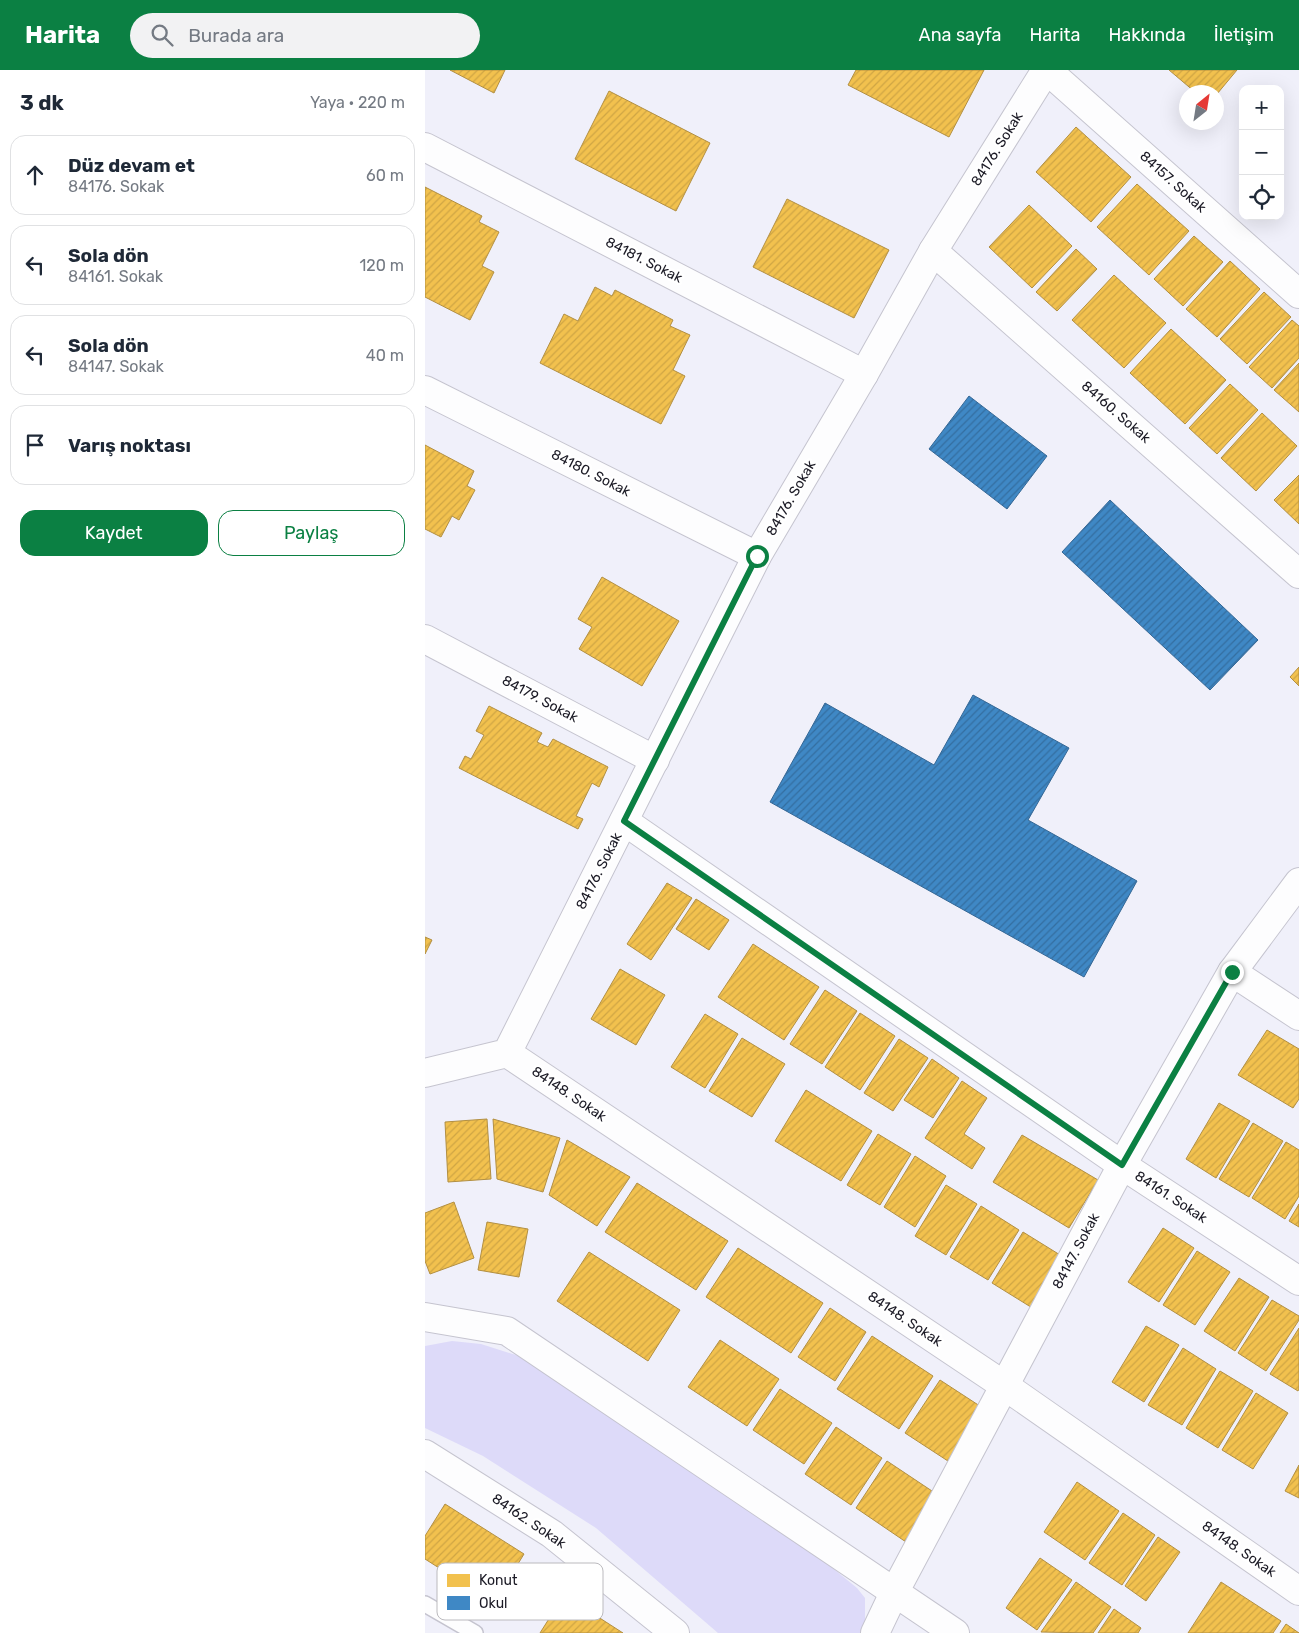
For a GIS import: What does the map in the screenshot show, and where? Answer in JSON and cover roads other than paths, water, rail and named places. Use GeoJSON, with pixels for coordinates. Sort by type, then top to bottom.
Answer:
{"type":"FeatureCollection","features":[{"type":"Feature","properties":{"kind":"street","name":"84176. Sokak"},"geometry":{"type":"LineString","coordinates":[[507,1053],[757,556],[864,374],[933,250],[1047,70]]}},
{"type":"Feature","properties":{"kind":"street","name":"84157. Sokak"},"geometry":{"type":"LineString","coordinates":[[1047,70],[1299,294]]}},
{"type":"Feature","properties":{"kind":"street","name":"84181. Sokak"},"geometry":{"type":"LineString","coordinates":[[425,147],[864,374]]}},
{"type":"Feature","properties":{"kind":"street","name":"84160. Sokak"},"geometry":{"type":"LineString","coordinates":[[933,250],[1299,574]]}},
{"type":"Feature","properties":{"kind":"street","name":"84180. Sokak"},"geometry":{"type":"LineString","coordinates":[[425,390],[757,556]]}},
{"type":"Feature","properties":{"kind":"street","name":"84179. Sokak"},"geometry":{"type":"LineString","coordinates":[[425,639],[655,760]]}},
{"type":"Feature","properties":{"kind":"street","name":"84161. Sokak"},"geometry":{"type":"LineString","coordinates":[[624,821],[1122,1165],[1299,1281]]}},
{"type":"Feature","properties":{"kind":"street","name":"84147. Sokak"},"geometry":{"type":"LineString","coordinates":[[875,1633],[894,1593],[1122,1165],[1232,972],[1299,882]]}},
{"type":"Feature","properties":{"kind":"street"},"geometry":{"type":"LineString","coordinates":[[1232,972],[1299,1016]]}},
{"type":"Feature","properties":{"kind":"street"},"geometry":{"type":"LineString","coordinates":[[425,1073],[507,1053]]}},
{"type":"Feature","properties":{"kind":"street","name":"84148. Sokak"},"geometry":{"type":"LineString","coordinates":[[507,1053],[1005,1386],[1299,1591]]}},
{"type":"Feature","properties":{"kind":"street"},"geometry":{"type":"LineString","coordinates":[[425,1317],[507,1331],[955,1633]]}},
{"type":"Feature","properties":{"kind":"street","name":"84162. Sokak"},"geometry":{"type":"LineString","coordinates":[[425,1454],[552,1534],[588,1563]]}},
{"type":"Feature","properties":{"kind":"street","name":"84162. Sokak"},"geometry":{"type":"LineString","coordinates":[[603,1575],[675,1633]]}},
{"type":"Feature","properties":{"kind":"lane"},"geometry":{"type":"LineString","coordinates":[[425,1604],[437,1611]]}},
{"type":"Feature","properties":{"kind":"lane"},"geometry":{"type":"LineString","coordinates":[[453,1620],[475,1633]]}}]}
